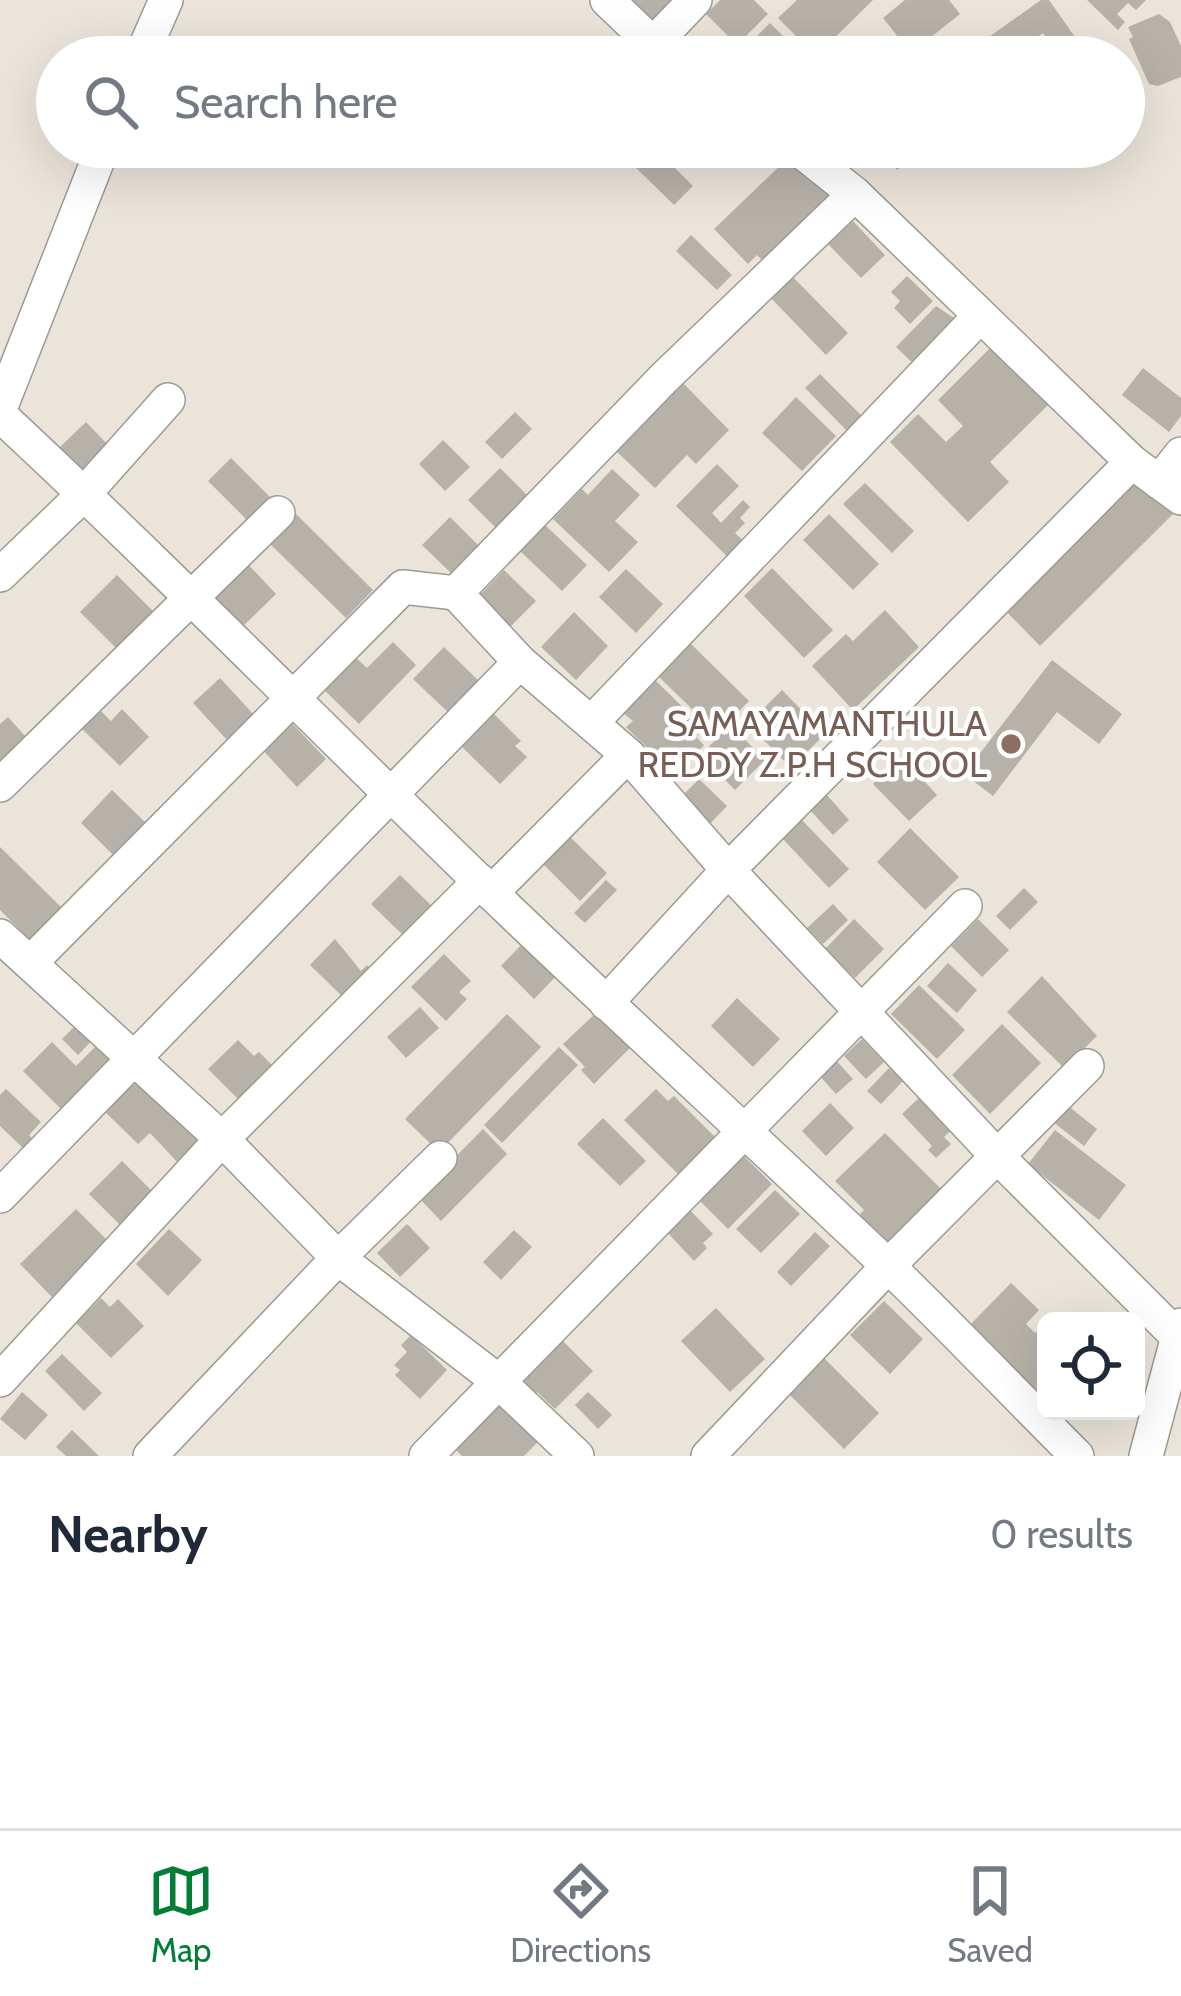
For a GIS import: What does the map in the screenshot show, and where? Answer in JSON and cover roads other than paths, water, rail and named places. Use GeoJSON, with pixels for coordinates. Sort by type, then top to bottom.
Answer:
{"type":"FeatureCollection","features":[{"type":"Feature","properties":{"kind":"street"},"geometry":{"type":"LineString","coordinates":[[151,36],[166,0]]}},
{"type":"Feature","properties":{"kind":"street"},"geometry":{"type":"LineString","coordinates":[[607,0],[644,36]]}},
{"type":"Feature","properties":{"kind":"street"},"geometry":{"type":"LineString","coordinates":[[670,36],[695,0]]}},
{"type":"Feature","properties":{"kind":"street"},"geometry":{"type":"LineString","coordinates":[[95,168],[0,412],[606,1003],[888,1266],[1077,1456]]}},
{"type":"Feature","properties":{"kind":"street"},"geometry":{"type":"LineString","coordinates":[[822,168],[1157,480]]}},
{"type":"Feature","properties":{"kind":"street"},"geometry":{"type":"LineString","coordinates":[[456,593],[663,380],[855,194]]}},
{"type":"Feature","properties":{"kind":"street"},"geometry":{"type":"LineString","coordinates":[[591,723],[979,317]]}},
{"type":"Feature","properties":{"kind":"street"},"geometry":{"type":"LineString","coordinates":[[0,575],[84,494],[168,400]]}},
{"type":"Feature","properties":{"kind":"street"},"geometry":{"type":"LineString","coordinates":[[606,1003],[728,870],[1181,454]]}},
{"type":"Feature","properties":{"kind":"street"},"geometry":{"type":"LineString","coordinates":[[0,785],[278,513]]}},
{"type":"Feature","properties":{"kind":"street"},"geometry":{"type":"LineString","coordinates":[[30,963],[403,587],[456,593],[520,662],[628,755],[728,870],[999,1158],[1179,1330],[1146,1456]]}},
{"type":"Feature","properties":{"kind":"street"},"geometry":{"type":"LineString","coordinates":[[0,1196],[520,662]]}},
{"type":"Feature","properties":{"kind":"street"},"geometry":{"type":"LineString","coordinates":[[0,1380],[222,1139],[628,755]]}},
{"type":"Feature","properties":{"kind":"street"},"geometry":{"type":"LineString","coordinates":[[426,1456],[965,906]]}},
{"type":"Feature","properties":{"kind":"street"},"geometry":{"type":"LineString","coordinates":[[0,936],[222,1139],[338,1258],[498,1381],[577,1456]]}},
{"type":"Feature","properties":{"kind":"street"},"geometry":{"type":"LineString","coordinates":[[707,1456],[1087,1066]]}},
{"type":"Feature","properties":{"kind":"street"},"geometry":{"type":"LineString","coordinates":[[150,1456],[440,1158]]}},
{"type":"Feature","properties":{"kind":"place","name":"SAMAYAMANTHULA REDDY Z.P.H SCHOOL"},"geometry":{"type":"Point","coordinates":[1011,744]}}]}
